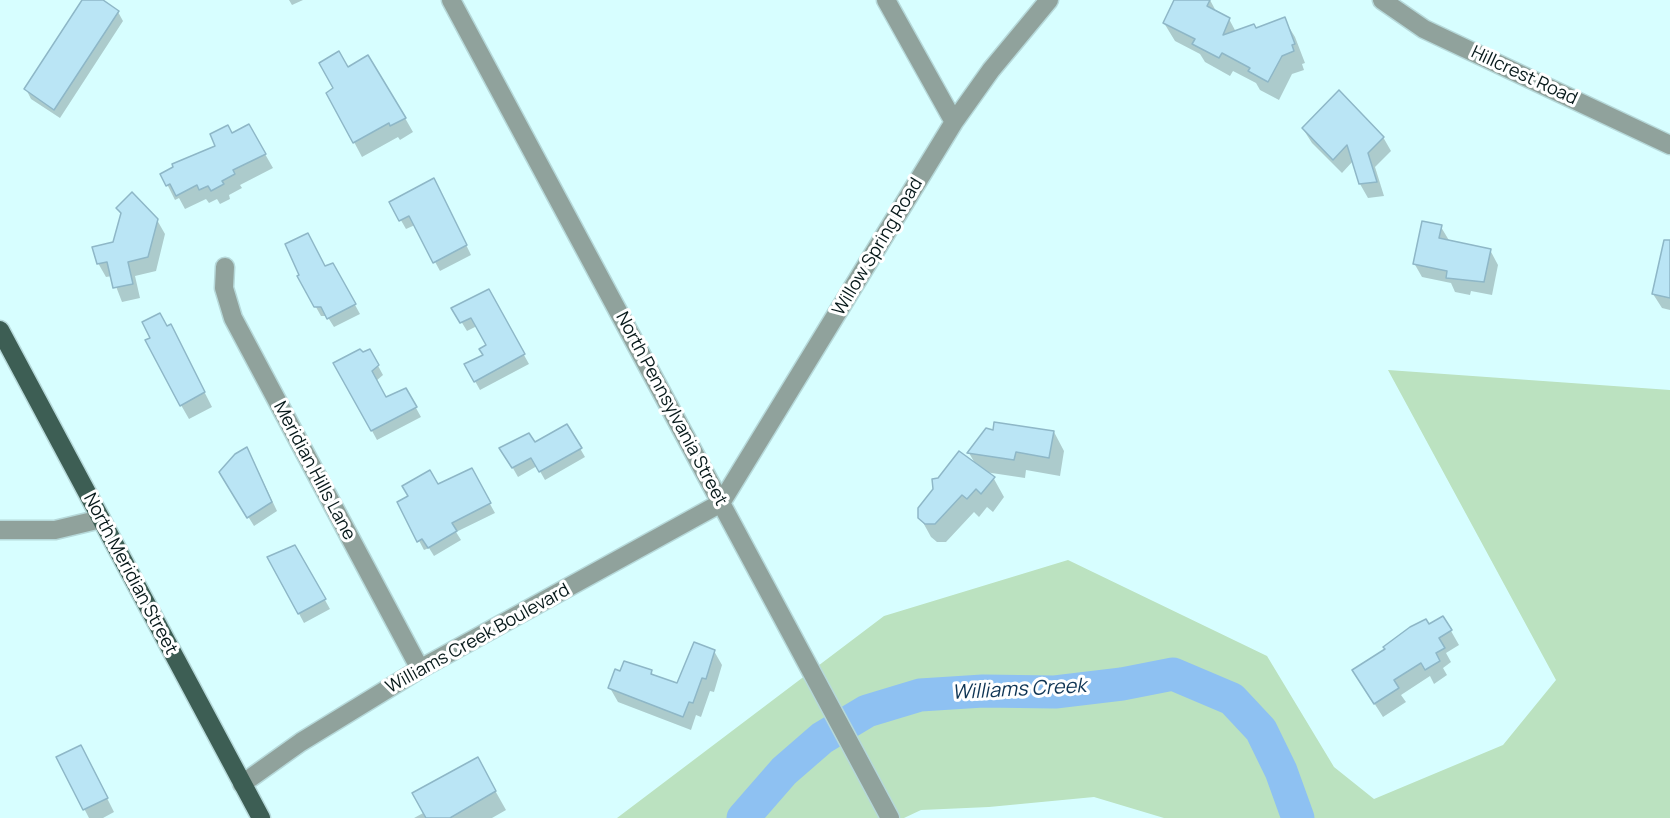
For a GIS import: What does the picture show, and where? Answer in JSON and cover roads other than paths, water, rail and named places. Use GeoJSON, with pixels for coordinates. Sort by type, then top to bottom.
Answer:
{"type":"FeatureCollection","features":[{"type":"Feature","properties":{"kind":"main road","name":"North Meridian Street"},"geometry":{"type":"LineString","coordinates":[[0,330],[261,818]]}},
{"type":"Feature","properties":{"kind":"street","name":"North Pennsylvania Street"},"geometry":{"type":"LineString","coordinates":[[451,0],[890,818]]}},
{"type":"Feature","properties":{"kind":"street"},"geometry":{"type":"LineString","coordinates":[[886,0],[954,122]]}},
{"type":"Feature","properties":{"kind":"street","name":"Willow Spring Road"},"geometry":{"type":"LineString","coordinates":[[721,503],[954,122],[991,70],[1049,0]]}},
{"type":"Feature","properties":{"kind":"street","name":"Hillcrest Road"},"geometry":{"type":"LineString","coordinates":[[1382,0],[1424,29],[1670,145]]}},
{"type":"Feature","properties":{"kind":"street","name":"Meridian Hills Lane"},"geometry":{"type":"LineString","coordinates":[[225,267],[224,288],[233,318],[420,669]]}},
{"type":"Feature","properties":{"kind":"street","name":"Williams Creek Boulevard"},"geometry":{"type":"LineString","coordinates":[[242,784],[301,742],[420,669],[721,503]]}},
{"type":"Feature","properties":{"kind":"street"},"geometry":{"type":"LineString","coordinates":[[0,530],[56,530],[100,519]]}},
{"type":"Feature","properties":{"kind":"waterway","name":"Williams Creek"},"geometry":{"type":"LineString","coordinates":[[743,818],[784,771],[822,738],[867,711],[920,695],[983,691],[1055,692],[1122,684],[1173,674],[1232,699],[1261,730],[1281,771],[1298,818]]}}]}
